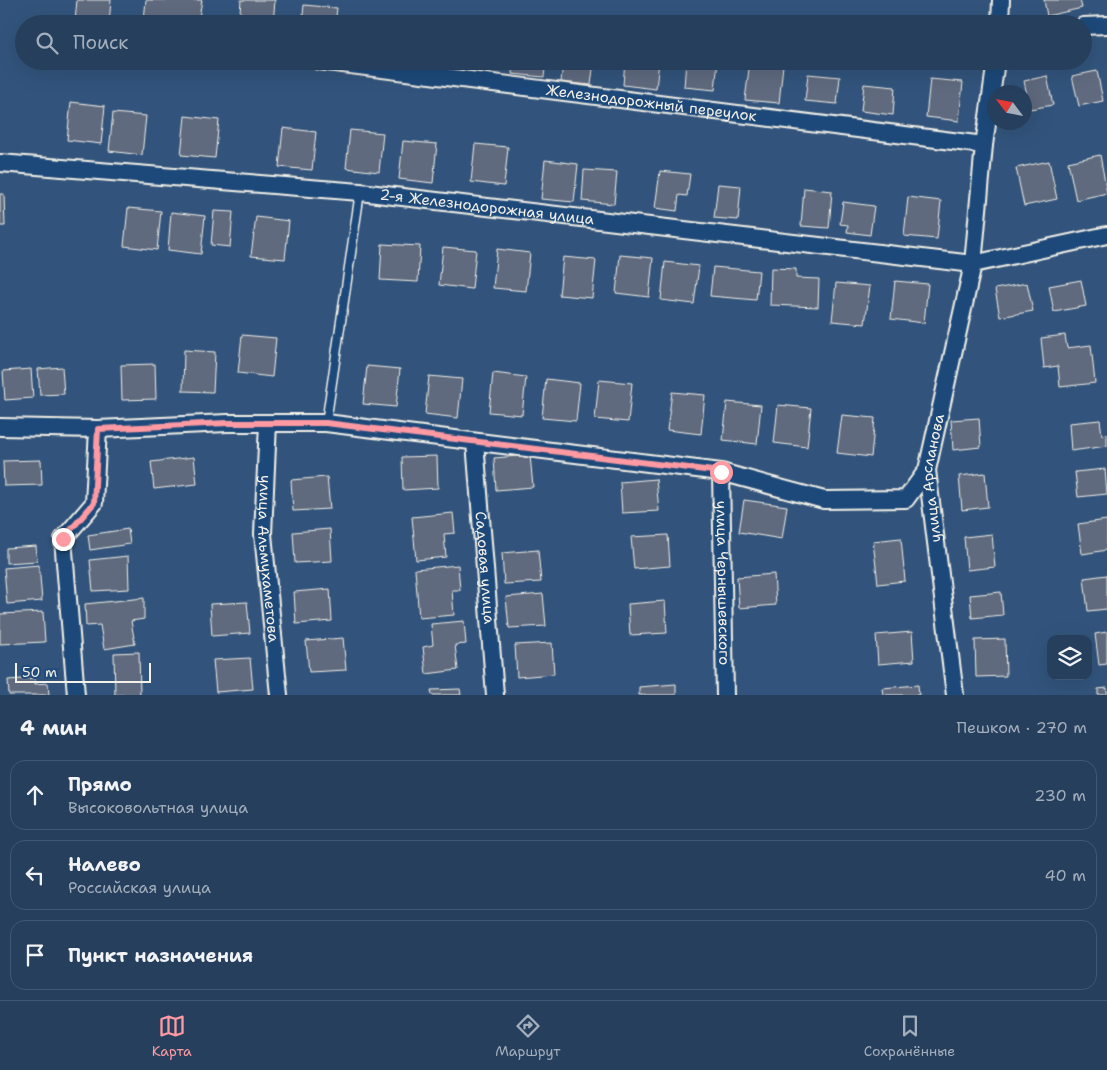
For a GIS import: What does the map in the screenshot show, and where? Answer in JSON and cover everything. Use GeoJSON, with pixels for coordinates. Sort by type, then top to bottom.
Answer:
{"type":"FeatureCollection","features":[{"type":"Feature","properties":{"kind":"street"},"geometry":{"type":"LineString","coordinates":[[1000,15],[1001,0]]}},
{"type":"Feature","properties":{"kind":"street"},"geometry":{"type":"LineString","coordinates":[[1092,26],[1107,25]]}},
{"type":"Feature","properties":{"kind":"street","name":"Железнодорожный переулок"},"geometry":{"type":"LineString","coordinates":[[390,70],[984,145]]}},
{"type":"Feature","properties":{"kind":"street","name":"улица Арсланова"},"geometry":{"type":"LineString","coordinates":[[955,695],[927,470],[973,264],[984,145],[995,70]]}},
{"type":"Feature","properties":{"kind":"street","name":"2-я Железнодорожная улица"},"geometry":{"type":"LineString","coordinates":[[0,163],[360,192],[973,264],[1107,235]]}},
{"type":"Feature","properties":{"kind":"street"},"geometry":{"type":"LineString","coordinates":[[0,427],[98,429],[227,423],[326,423],[721,472],[824,500],[906,499],[927,470]]}},
{"type":"Feature","properties":{"kind":"street","name":"улица Альмухаметова"},"geometry":{"type":"LineString","coordinates":[[268,423],[263,534],[279,695]]}},
{"type":"Feature","properties":{"kind":"street"},"geometry":{"type":"LineString","coordinates":[[76,695],[63,539],[94,503],[98,429]]}},
{"type":"Feature","properties":{"kind":"street","name":"Садовая улица"},"geometry":{"type":"LineString","coordinates":[[475,442],[496,695]]}},
{"type":"Feature","properties":{"kind":"street","name":"улица Чернышевского"},"geometry":{"type":"LineString","coordinates":[[721,472],[725,695]]}},
{"type":"Feature","properties":{"kind":"lane"},"geometry":{"type":"LineString","coordinates":[[326,423],[360,192]]}},
{"type":"Feature","properties":{"kind":"building"},"geometry":{"type":"Polygon","coordinates":[[[77,0],[111,0],[110,15],[76,15],[77,0]]]}},
{"type":"Feature","properties":{"kind":"building"},"geometry":{"type":"Polygon","coordinates":[[[146,0],[202,0],[200,15],[144,15],[146,0]]]}},
{"type":"Feature","properties":{"kind":"building"},"geometry":{"type":"Polygon","coordinates":[[[241,0],[275,0],[274,15],[240,15],[241,0]]]}},
{"type":"Feature","properties":{"kind":"building"},"geometry":{"type":"Polygon","coordinates":[[[1044,0],[1080,0],[1082,8],[1047,15],[1044,0]]]}},
{"type":"Feature","properties":{"kind":"building"},"geometry":{"type":"Polygon","coordinates":[[[304,5],[337,8],[336,15],[303,15],[304,5]]]}},
{"type":"Feature","properties":{"kind":"building"},"geometry":{"type":"Polygon","coordinates":[[[512,70],[545,70],[544,77],[512,74],[512,70]]]}},
{"type":"Feature","properties":{"kind":"building"},"geometry":{"type":"Polygon","coordinates":[[[562,70],[593,70],[591,85],[561,82],[562,70]]]}},
{"type":"Feature","properties":{"kind":"building"},"geometry":{"type":"Polygon","coordinates":[[[624,70],[658,70],[656,89],[623,85],[624,70]]]}},
{"type":"Feature","properties":{"kind":"building"},"geometry":{"type":"Polygon","coordinates":[[[685,70],[717,70],[715,90],[684,87],[685,70]]]}},
{"type":"Feature","properties":{"kind":"building"},"geometry":{"type":"Polygon","coordinates":[[[749,70],[782,70],[779,103],[745,100],[749,70]]]}},
{"type":"Feature","properties":{"kind":"building"},"geometry":{"type":"Polygon","coordinates":[[[1097,71],[1103,101],[1079,106],[1072,76],[1097,71]]]}},
{"type":"Feature","properties":{"kind":"building"},"geometry":{"type":"Polygon","coordinates":[[[808,74],[840,77],[837,104],[805,101],[808,74]]]}},
{"type":"Feature","properties":{"kind":"building"},"geometry":{"type":"Polygon","coordinates":[[[1047,76],[1053,105],[1032,109],[1032,85],[1025,85],[1024,81],[1047,76]]]}},
{"type":"Feature","properties":{"kind":"building"},"geometry":{"type":"Polygon","coordinates":[[[930,79],[963,82],[959,121],[926,117],[930,79]]]}},
{"type":"Feature","properties":{"kind":"building"},"geometry":{"type":"Polygon","coordinates":[[[864,84],[895,87],[893,115],[861,111],[864,84]]]}},
{"type":"Feature","properties":{"kind":"building"},"geometry":{"type":"Polygon","coordinates":[[[71,102],[105,106],[101,144],[67,140],[71,102]]]}},
{"type":"Feature","properties":{"kind":"building"},"geometry":{"type":"Polygon","coordinates":[[[113,113],[146,116],[142,155],[109,151],[113,113]]]}},
{"type":"Feature","properties":{"kind":"building"},"geometry":{"type":"Polygon","coordinates":[[[185,116],[219,120],[215,158],[181,155],[185,116]]]}},
{"type":"Feature","properties":{"kind":"building"},"geometry":{"type":"Polygon","coordinates":[[[283,128],[316,132],[312,170],[279,167],[283,128]]]}},
{"type":"Feature","properties":{"kind":"building"},"geometry":{"type":"Polygon","coordinates":[[[350,130],[383,133],[379,172],[346,168],[350,130]]]}},
{"type":"Feature","properties":{"kind":"building"},"geometry":{"type":"Polygon","coordinates":[[[403,141],[437,144],[433,183],[399,179],[403,141]]]}},
{"type":"Feature","properties":{"kind":"building"},"geometry":{"type":"Polygon","coordinates":[[[475,144],[508,147],[504,186],[471,182],[475,144]]]}},
{"type":"Feature","properties":{"kind":"building"},"geometry":{"type":"Polygon","coordinates":[[[1100,155],[1107,193],[1076,200],[1068,162],[1100,155]]]}},
{"type":"Feature","properties":{"kind":"building"},"geometry":{"type":"Polygon","coordinates":[[[545,160],[578,164],[574,202],[541,199],[545,160]]]}},
{"type":"Feature","properties":{"kind":"building"},"geometry":{"type":"Polygon","coordinates":[[[1049,161],[1057,199],[1024,206],[1016,168],[1049,161]]]}},
{"type":"Feature","properties":{"kind":"building"},"geometry":{"type":"Polygon","coordinates":[[[584,170],[617,172],[614,204],[582,201],[584,170]]]}},
{"type":"Feature","properties":{"kind":"building"},"geometry":{"type":"Polygon","coordinates":[[[660,171],[690,174],[687,196],[679,195],[677,211],[655,208],[660,171]]]}},
{"type":"Feature","properties":{"kind":"building"},"geometry":{"type":"Polygon","coordinates":[[[718,184],[741,186],[738,220],[714,218],[718,184]]]}},
{"type":"Feature","properties":{"kind":"building"},"geometry":{"type":"Polygon","coordinates":[[[804,188],[832,191],[829,228],[801,226],[804,188]]]}},
{"type":"Feature","properties":{"kind":"building"},"geometry":{"type":"Polygon","coordinates":[[[0,194],[4,194],[5,226],[0,226],[0,194]]]}},
{"type":"Feature","properties":{"kind":"building"},"geometry":{"type":"Polygon","coordinates":[[[908,197],[941,201],[937,239],[904,236],[908,197]]]}},
{"type":"Feature","properties":{"kind":"building"},"geometry":{"type":"Polygon","coordinates":[[[843,202],[874,206],[870,235],[847,232],[848,225],[840,224],[843,202]]]}},
{"type":"Feature","properties":{"kind":"building"},"geometry":{"type":"Polygon","coordinates":[[[128,208],[161,211],[157,250],[124,246],[128,208]]]}},
{"type":"Feature","properties":{"kind":"building"},"geometry":{"type":"Polygon","coordinates":[[[214,211],[233,212],[230,247],[211,245],[214,211]]]}},
{"type":"Feature","properties":{"kind":"building"},"geometry":{"type":"Polygon","coordinates":[[[171,212],[205,216],[201,254],[168,250],[171,212]]]}},
{"type":"Feature","properties":{"kind":"building"},"geometry":{"type":"Polygon","coordinates":[[[256,217],[289,221],[285,259],[251,256],[256,217]]]}},
{"type":"Feature","properties":{"kind":"building"},"geometry":{"type":"Polygon","coordinates":[[[382,244],[420,246],[418,282],[380,280],[382,244]]]}},
{"type":"Feature","properties":{"kind":"building"},"geometry":{"type":"Polygon","coordinates":[[[443,247],[476,250],[472,289],[439,285],[443,247]]]}},
{"type":"Feature","properties":{"kind":"building"},"geometry":{"type":"Polygon","coordinates":[[[497,249],[530,253],[526,291],[493,288],[497,249]]]}},
{"type":"Feature","properties":{"kind":"building"},"geometry":{"type":"Polygon","coordinates":[[[620,255],[653,258],[649,297],[616,293],[620,255]]]}},
{"type":"Feature","properties":{"kind":"building"},"geometry":{"type":"Polygon","coordinates":[[[563,257],[596,260],[592,298],[559,295],[563,257]]]}},
{"type":"Feature","properties":{"kind":"building"},"geometry":{"type":"Polygon","coordinates":[[[665,262],[699,266],[694,304],[661,300],[665,262]]]}},
{"type":"Feature","properties":{"kind":"building"},"geometry":{"type":"Polygon","coordinates":[[[713,267],[759,271],[756,300],[710,296],[713,267]]]}},
{"type":"Feature","properties":{"kind":"building"},"geometry":{"type":"Polygon","coordinates":[[[771,268],[796,269],[796,278],[819,279],[818,307],[770,305],[771,268]]]}},
{"type":"Feature","properties":{"kind":"building"},"geometry":{"type":"Polygon","coordinates":[[[1081,280],[1086,306],[1054,312],[1049,286],[1081,280]]]}},
{"type":"Feature","properties":{"kind":"building"},"geometry":{"type":"Polygon","coordinates":[[[895,281],[928,284],[924,323],[891,319],[895,281]]]}},
{"type":"Feature","properties":{"kind":"building"},"geometry":{"type":"Polygon","coordinates":[[[836,283],[870,286],[865,324],[832,321],[836,283]]]}},
{"type":"Feature","properties":{"kind":"building"},"geometry":{"type":"Polygon","coordinates":[[[1027,283],[1033,311],[1000,317],[995,289],[1027,283]]]}},
{"type":"Feature","properties":{"kind":"building"},"geometry":{"type":"Polygon","coordinates":[[[242,335],[276,338],[272,377],[238,373],[242,335]]]}},
{"type":"Feature","properties":{"kind":"building"},"geometry":{"type":"Polygon","coordinates":[[[1065,335],[1067,348],[1091,345],[1095,383],[1060,387],[1058,366],[1044,368],[1041,338],[1065,335]]]}},
{"type":"Feature","properties":{"kind":"building"},"geometry":{"type":"Polygon","coordinates":[[[184,350],[215,352],[213,392],[183,391],[184,350]]]}},
{"type":"Feature","properties":{"kind":"building"},"geometry":{"type":"Polygon","coordinates":[[[155,364],[156,399],[122,400],[121,365],[155,364]]]}},
{"type":"Feature","properties":{"kind":"building"},"geometry":{"type":"Polygon","coordinates":[[[367,366],[400,369],[396,407],[363,404],[367,366]]]}},
{"type":"Feature","properties":{"kind":"building"},"geometry":{"type":"Polygon","coordinates":[[[62,367],[64,394],[40,395],[38,369],[62,367]]]}},
{"type":"Feature","properties":{"kind":"building"},"geometry":{"type":"Polygon","coordinates":[[[31,369],[33,398],[5,400],[3,371],[31,369]]]}},
{"type":"Feature","properties":{"kind":"building"},"geometry":{"type":"Polygon","coordinates":[[[493,373],[526,377],[522,415],[489,412],[493,373]]]}},
{"type":"Feature","properties":{"kind":"building"},"geometry":{"type":"Polygon","coordinates":[[[429,376],[462,379],[458,418],[425,414],[429,376]]]}},
{"type":"Feature","properties":{"kind":"building"},"geometry":{"type":"Polygon","coordinates":[[[546,379],[580,383],[576,421],[542,418],[546,379]]]}},
{"type":"Feature","properties":{"kind":"building"},"geometry":{"type":"Polygon","coordinates":[[[599,380],[632,383],[628,422],[595,419],[599,380]]]}},
{"type":"Feature","properties":{"kind":"building"},"geometry":{"type":"Polygon","coordinates":[[[672,392],[705,395],[701,434],[667,430],[672,392]]]}},
{"type":"Feature","properties":{"kind":"building"},"geometry":{"type":"Polygon","coordinates":[[[727,402],[761,405],[757,444],[723,440],[727,402]]]}},
{"type":"Feature","properties":{"kind":"building"},"geometry":{"type":"Polygon","coordinates":[[[778,405],[811,408],[807,447],[774,443],[778,405]]]}},
{"type":"Feature","properties":{"kind":"building"},"geometry":{"type":"Polygon","coordinates":[[[842,415],[875,418],[871,457],[837,453],[842,415]]]}},
{"type":"Feature","properties":{"kind":"building"},"geometry":{"type":"Polygon","coordinates":[[[979,418],[981,447],[953,450],[951,420],[979,418]]]}},
{"type":"Feature","properties":{"kind":"building"},"geometry":{"type":"Polygon","coordinates":[[[1100,420],[1102,435],[1107,434],[1107,446],[1071,451],[1069,423],[1100,420]]]}},
{"type":"Feature","properties":{"kind":"building"},"geometry":{"type":"Polygon","coordinates":[[[530,455],[533,487],[496,490],[494,458],[530,455]]]}},
{"type":"Feature","properties":{"kind":"building"},"geometry":{"type":"Polygon","coordinates":[[[437,456],[438,488],[403,490],[402,457],[437,456]]]}},
{"type":"Feature","properties":{"kind":"building"},"geometry":{"type":"Polygon","coordinates":[[[194,457],[197,484],[154,489],[151,462],[194,457]]]}},
{"type":"Feature","properties":{"kind":"building"},"geometry":{"type":"Polygon","coordinates":[[[41,460],[42,485],[4,486],[3,461],[41,460]]]}},
{"type":"Feature","properties":{"kind":"building"},"geometry":{"type":"Polygon","coordinates":[[[1105,469],[1107,494],[1078,497],[1075,472],[1105,469]]]}},
{"type":"Feature","properties":{"kind":"building"},"geometry":{"type":"Polygon","coordinates":[[[985,473],[988,507],[962,510],[959,476],[985,473]]]}},
{"type":"Feature","properties":{"kind":"building"},"geometry":{"type":"Polygon","coordinates":[[[327,477],[330,509],[293,511],[291,480],[327,477]]]}},
{"type":"Feature","properties":{"kind":"building"},"geometry":{"type":"Polygon","coordinates":[[[656,479],[659,511],[622,513],[620,482],[656,479]]]}},
{"type":"Feature","properties":{"kind":"building"},"geometry":{"type":"Polygon","coordinates":[[[744,500],[787,506],[782,539],[739,532],[744,500]]]}},
{"type":"Feature","properties":{"kind":"building"},"geometry":{"type":"Polygon","coordinates":[[[453,513],[455,533],[444,534],[446,557],[416,560],[412,517],[453,513]]]}},
{"type":"Feature","properties":{"kind":"building"},"geometry":{"type":"Polygon","coordinates":[[[1107,520],[1107,550],[1082,554],[1078,524],[1107,520]]]}},
{"type":"Feature","properties":{"kind":"building"},"geometry":{"type":"Polygon","coordinates":[[[128,529],[130,544],[90,550],[88,535],[128,529]]]}},
{"type":"Feature","properties":{"kind":"building"},"geometry":{"type":"Polygon","coordinates":[[[330,529],[332,561],[295,563],[293,532],[330,529]]]}},
{"type":"Feature","properties":{"kind":"building"},"geometry":{"type":"Polygon","coordinates":[[[992,534],[995,567],[967,570],[964,537],[992,534]]]}},
{"type":"Feature","properties":{"kind":"building"},"geometry":{"type":"Polygon","coordinates":[[[668,535],[670,566],[634,569],[631,537],[668,535]]]}},
{"type":"Feature","properties":{"kind":"building"},"geometry":{"type":"Polygon","coordinates":[[[901,538],[905,581],[878,584],[873,541],[901,538]]]}},
{"type":"Feature","properties":{"kind":"building"},"geometry":{"type":"Polygon","coordinates":[[[36,546],[37,561],[6,563],[6,548],[36,546]]]}},
{"type":"Feature","properties":{"kind":"building"},"geometry":{"type":"Polygon","coordinates":[[[538,550],[541,582],[504,584],[502,553],[538,550]]]}},
{"type":"Feature","properties":{"kind":"building"},"geometry":{"type":"Polygon","coordinates":[[[128,556],[129,589],[93,591],[90,560],[128,556]]]}},
{"type":"Feature","properties":{"kind":"building"},"geometry":{"type":"Polygon","coordinates":[[[39,565],[42,601],[7,604],[4,568],[39,565]]]}},
{"type":"Feature","properties":{"kind":"building"},"geometry":{"type":"Polygon","coordinates":[[[458,565],[460,590],[452,590],[454,615],[419,618],[415,569],[458,565]]]}},
{"type":"Feature","properties":{"kind":"building"},"geometry":{"type":"Polygon","coordinates":[[[774,574],[776,605],[739,608],[737,577],[774,574]]]}},
{"type":"Feature","properties":{"kind":"building"},"geometry":{"type":"Polygon","coordinates":[[[1107,575],[1107,609],[1088,611],[1084,578],[1107,575]]]}},
{"type":"Feature","properties":{"kind":"building"},"geometry":{"type":"Polygon","coordinates":[[[330,589],[332,621],[296,624],[294,592],[330,589]]]}},
{"type":"Feature","properties":{"kind":"building"},"geometry":{"type":"Polygon","coordinates":[[[1001,592],[1003,615],[972,618],[970,595],[1001,592]]]}},
{"type":"Feature","properties":{"kind":"building"},"geometry":{"type":"Polygon","coordinates":[[[543,594],[546,626],[509,628],[506,597],[543,594]]]}},
{"type":"Feature","properties":{"kind":"building"},"geometry":{"type":"Polygon","coordinates":[[[144,598],[144,619],[131,621],[135,644],[104,649],[100,625],[86,626],[85,604],[144,598]]]}},
{"type":"Feature","properties":{"kind":"building"},"geometry":{"type":"Polygon","coordinates":[[[665,601],[667,633],[630,635],[628,604],[665,601]]]}},
{"type":"Feature","properties":{"kind":"building"},"geometry":{"type":"Polygon","coordinates":[[[247,602],[250,633],[212,636],[210,604],[247,602]]]}},
{"type":"Feature","properties":{"kind":"building"},"geometry":{"type":"Polygon","coordinates":[[[43,612],[45,642],[0,644],[0,614],[43,612]]]}},
{"type":"Feature","properties":{"kind":"building"},"geometry":{"type":"Polygon","coordinates":[[[464,621],[466,644],[455,645],[458,670],[426,674],[423,647],[433,645],[431,624],[464,621]]]}},
{"type":"Feature","properties":{"kind":"building"},"geometry":{"type":"Polygon","coordinates":[[[912,632],[914,661],[878,664],[876,635],[912,632]]]}},
{"type":"Feature","properties":{"kind":"building"},"geometry":{"type":"Polygon","coordinates":[[[1107,632],[1107,664],[1099,665],[1095,634],[1107,632]]]}},
{"type":"Feature","properties":{"kind":"building"},"geometry":{"type":"Polygon","coordinates":[[[343,638],[346,670],[309,672],[306,641],[343,638]]]}},
{"type":"Feature","properties":{"kind":"building"},"geometry":{"type":"Polygon","coordinates":[[[1005,639],[1006,676],[976,677],[975,640],[1005,639]]]}},
{"type":"Feature","properties":{"kind":"building"},"geometry":{"type":"Polygon","coordinates":[[[552,643],[554,674],[517,677],[515,645],[552,643]]]}},
{"type":"Feature","properties":{"kind":"building"},"geometry":{"type":"Polygon","coordinates":[[[139,652],[140,695],[115,695],[114,653],[139,652]]]}},
{"type":"Feature","properties":{"kind":"building"},"geometry":{"type":"Polygon","coordinates":[[[250,658],[253,689],[216,692],[213,660],[250,658]]]}},
{"type":"Feature","properties":{"kind":"building"},"geometry":{"type":"Polygon","coordinates":[[[35,678],[35,684],[48,683],[49,695],[9,695],[8,680],[35,678]]]}},
{"type":"Feature","properties":{"kind":"building"},"geometry":{"type":"Polygon","coordinates":[[[676,684],[676,695],[639,695],[639,687],[676,684]]]}},
{"type":"Feature","properties":{"kind":"building"},"geometry":{"type":"Polygon","coordinates":[[[918,685],[919,695],[883,695],[882,688],[918,685]]]}},
{"type":"Feature","properties":{"kind":"building"},"geometry":{"type":"Polygon","coordinates":[[[1107,688],[1107,695],[1098,695],[1098,689],[1107,688]]]}},
{"type":"Feature","properties":{"kind":"building"},"geometry":{"type":"Polygon","coordinates":[[[460,689],[461,695],[432,695],[431,690],[460,689]]]}},
{"type":"Feature","properties":{"kind":"route"},"geometry":{"type":"LineString","coordinates":[[63,539],[94,503],[98,429],[227,423],[326,423],[721,472]]}}]}
